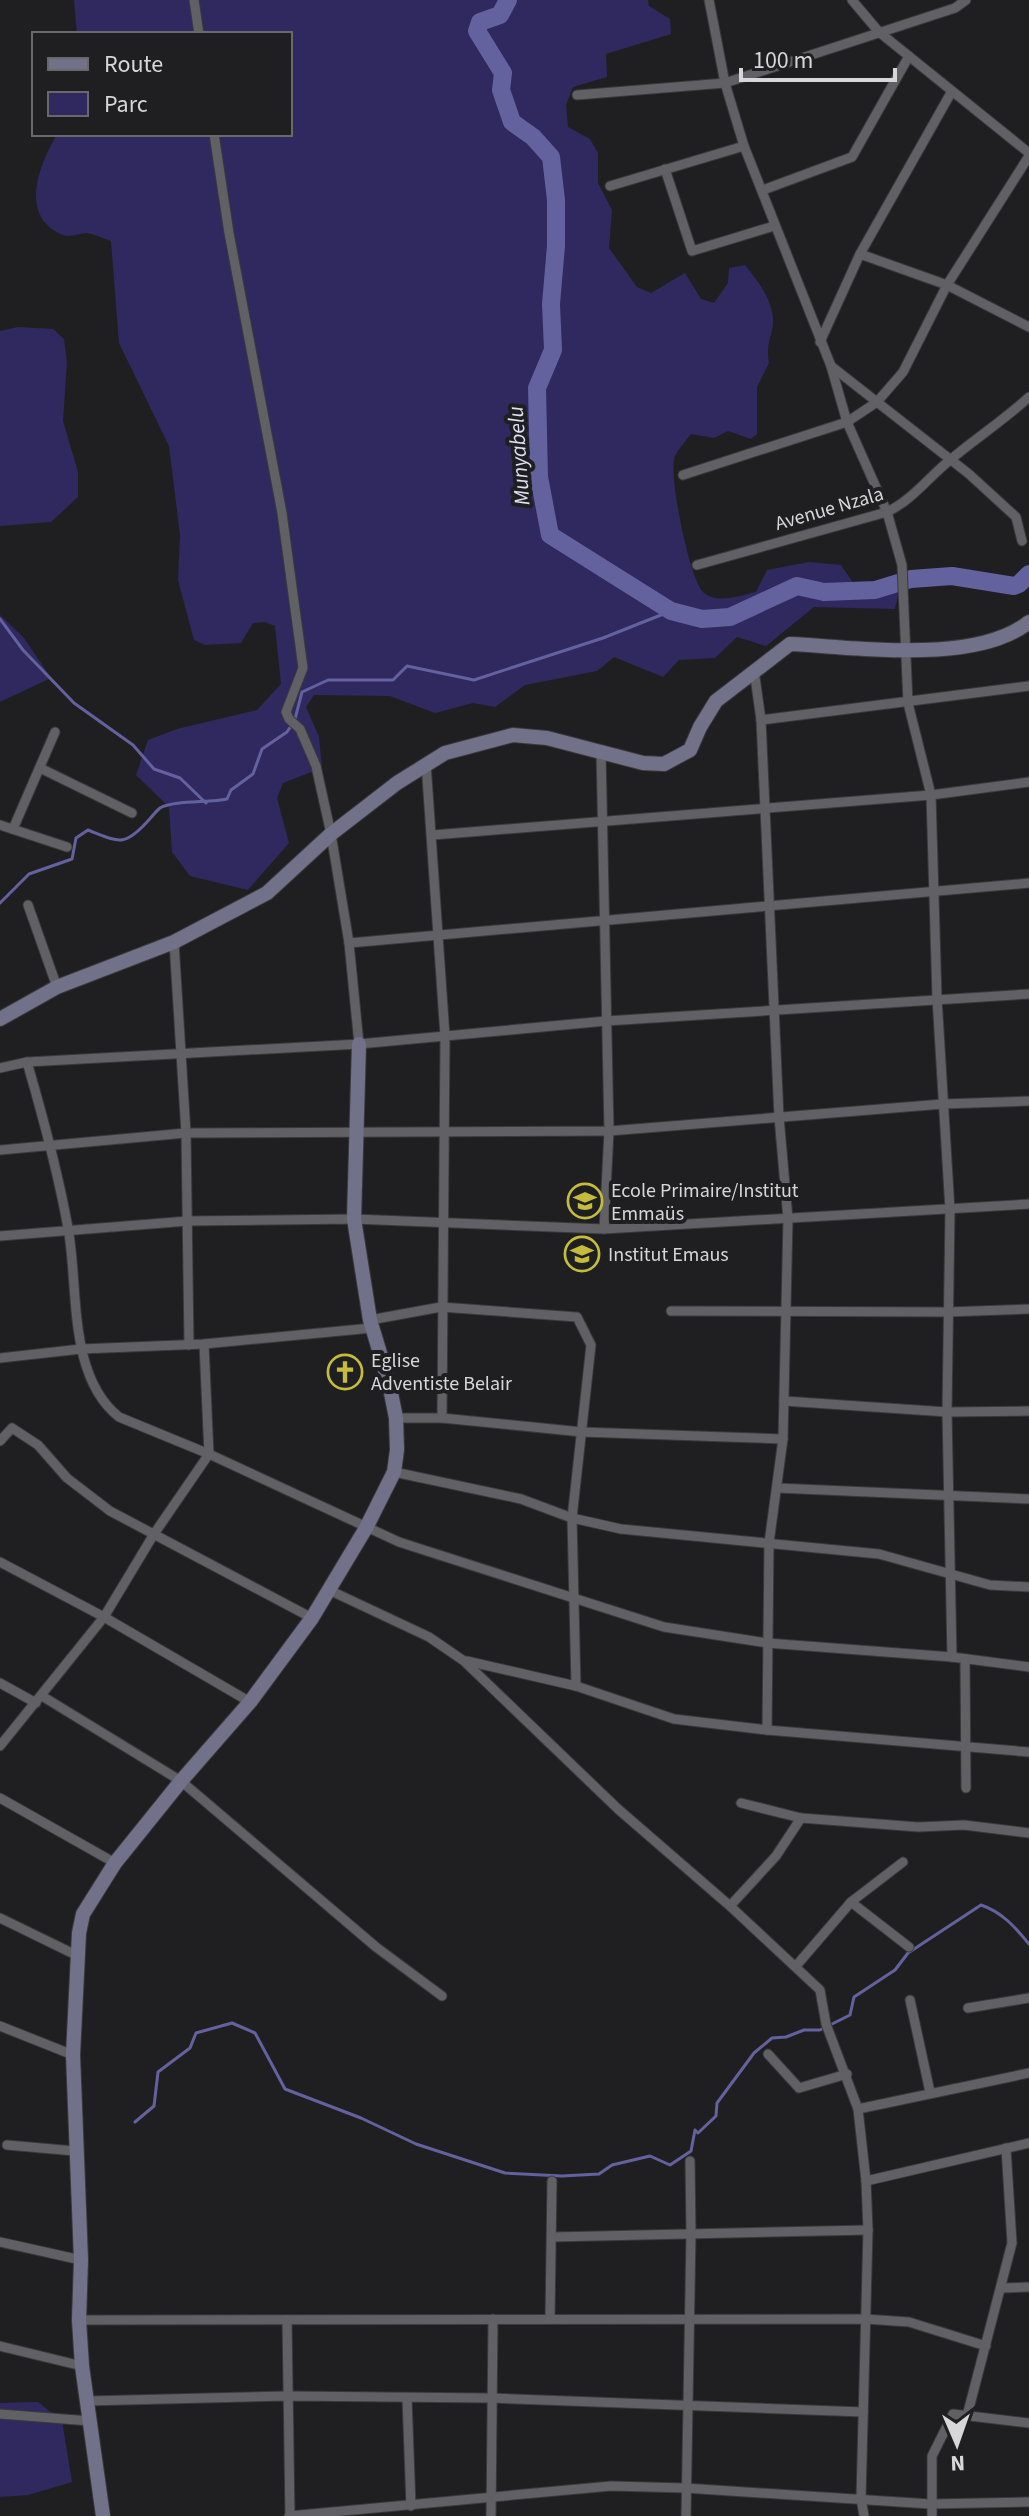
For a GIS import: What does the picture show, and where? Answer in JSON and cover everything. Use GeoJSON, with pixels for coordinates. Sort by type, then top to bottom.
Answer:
{"type":"FeatureCollection","features":[{"type":"Feature","properties":{"kind":"street"},"geometry":{"type":"LineString","coordinates":[[194,0],[199,32]]}},
{"type":"Feature","properties":{"kind":"street"},"geometry":{"type":"LineString","coordinates":[[709,0],[725,83],[744,146],[831,366],[847,422],[887,512],[904,582],[908,703],[931,795],[937,998],[950,1210],[947,1412],[952,1657]]}},
{"type":"Feature","properties":{"kind":"street"},"geometry":{"type":"LineString","coordinates":[[683,475],[847,422],[877,402],[903,372],[947,285],[1029,155],[879,32],[852,0]]}},
{"type":"Feature","properties":{"kind":"street"},"geometry":{"type":"LineString","coordinates":[[577,95],[725,83],[955,8],[966,0]]}},
{"type":"Feature","properties":{"kind":"street"},"geometry":{"type":"LineString","coordinates":[[763,190],[852,157],[909,56]]}},
{"type":"Feature","properties":{"kind":"street"},"geometry":{"type":"LineString","coordinates":[[820,342],[860,254],[952,91]]}},
{"type":"Feature","properties":{"kind":"street"},"geometry":{"type":"LineString","coordinates":[[103,2516],[82,2366],[79,2320],[81,2260],[73,2055],[79,1933],[83,1914],[115,1863],[250,1702],[312,1618],[366,1528],[394,1472],[397,1450],[396,1418],[371,1324],[354,1219],[354,1131],[359,1044],[349,943],[316,766],[300,729],[286,712],[303,668],[282,513],[229,233],[214,136]]}},
{"type":"Feature","properties":{"kind":"street"},"geometry":{"type":"LineString","coordinates":[[610,186],[744,146]]}},
{"type":"Feature","properties":{"kind":"street"},"geometry":{"type":"LineString","coordinates":[[665,169],[692,251],[774,226]]}},
{"type":"Feature","properties":{"kind":"street"},"geometry":{"type":"LineString","coordinates":[[860,254],[947,285],[1029,327]]}},
{"type":"Feature","properties":{"kind":"street"},"geometry":{"type":"LineString","coordinates":[[831,366],[969,474],[1016,517],[1022,541]]}},
{"type":"Feature","properties":{"kind":"street","name":"Avenue Nzala"},"geometry":{"type":"LineString","coordinates":[[697,565],[887,512],[902,504],[949,460],[1029,397]]}},
{"type":"Feature","properties":{"kind":"street"},"geometry":{"type":"LineString","coordinates":[[0,1019],[57,987],[174,942],[267,893],[331,834],[426,763],[445,753],[513,735],[547,738],[643,763],[664,764],[690,750],[716,701],[790,644],[906,649],[977,645],[999,638],[1029,622]]}},
{"type":"Feature","properties":{"kind":"street"},"geometry":{"type":"LineString","coordinates":[[754,670],[761,720],[779,1117],[788,1219],[783,1439],[769,1543],[767,1730]]}},
{"type":"Feature","properties":{"kind":"street"},"geometry":{"type":"LineString","coordinates":[[761,720],[1029,686]]}},
{"type":"Feature","properties":{"kind":"street"},"geometry":{"type":"LineString","coordinates":[[13,829],[55,732]]}},
{"type":"Feature","properties":{"kind":"street"},"geometry":{"type":"LineString","coordinates":[[601,752],[609,1131],[604,1229]]}},
{"type":"Feature","properties":{"kind":"street"},"geometry":{"type":"LineString","coordinates":[[426,763],[445,1036],[442,1418]]}},
{"type":"Feature","properties":{"kind":"street"},"geometry":{"type":"LineString","coordinates":[[40,768],[132,813]]}},
{"type":"Feature","properties":{"kind":"street"},"geometry":{"type":"LineString","coordinates":[[433,835],[931,795],[1029,782]]}},
{"type":"Feature","properties":{"kind":"street"},"geometry":{"type":"LineString","coordinates":[[0,825],[67,847]]}},
{"type":"Feature","properties":{"kind":"street"},"geometry":{"type":"LineString","coordinates":[[349,943],[1029,883]]}},
{"type":"Feature","properties":{"kind":"street"},"geometry":{"type":"LineString","coordinates":[[28,905],[57,987]]}},
{"type":"Feature","properties":{"kind":"street"},"geometry":{"type":"LineString","coordinates":[[174,942],[186,1133],[189,1345]]}},
{"type":"Feature","properties":{"kind":"street"},"geometry":{"type":"LineString","coordinates":[[0,1068],[27,1062],[359,1044],[606,1021],[1029,994]]}},
{"type":"Feature","properties":{"kind":"street"},"geometry":{"type":"LineString","coordinates":[[27,1062],[51,1145],[69,1231],[81,1349],[98,1394],[119,1417],[209,1454],[399,1542],[664,1627],[767,1643],[952,1657],[1029,1667]]}},
{"type":"Feature","properties":{"kind":"street"},"geometry":{"type":"LineString","coordinates":[[0,1150],[186,1133],[609,1131],[943,1104],[1029,1101]]}},
{"type":"Feature","properties":{"kind":"street"},"geometry":{"type":"LineString","coordinates":[[0,1236],[188,1221],[354,1219],[604,1229],[1029,1204]]}},
{"type":"Feature","properties":{"kind":"street"},"geometry":{"type":"LineString","coordinates":[[0,1358],[81,1349],[204,1344],[371,1324],[441,1307],[577,1317],[591,1345],[572,1518],[576,1686]]}},
{"type":"Feature","properties":{"kind":"street"},"geometry":{"type":"LineString","coordinates":[[671,1311],[947,1312],[1029,1309]]}},
{"type":"Feature","properties":{"kind":"street"},"geometry":{"type":"LineString","coordinates":[[0,1746],[104,1617],[154,1534],[209,1454],[204,1344]]}},
{"type":"Feature","properties":{"kind":"street"},"geometry":{"type":"LineString","coordinates":[[784,1401],[947,1412],[1029,1411]]}},
{"type":"Feature","properties":{"kind":"street"},"geometry":{"type":"LineString","coordinates":[[396,1418],[442,1418],[582,1432],[783,1439]]}},
{"type":"Feature","properties":{"kind":"street"},"geometry":{"type":"LineString","coordinates":[[0,1441],[12,1428],[38,1445],[67,1478],[110,1511],[312,1618]]}},
{"type":"Feature","properties":{"kind":"street"},"geometry":{"type":"LineString","coordinates":[[394,1472],[521,1499],[572,1518],[621,1529],[879,1554],[990,1585],[1029,1587]]}},
{"type":"Feature","properties":{"kind":"street"},"geometry":{"type":"LineString","coordinates":[[777,1488],[1029,1499]]}},
{"type":"Feature","properties":{"kind":"street"},"geometry":{"type":"LineString","coordinates":[[0,1562],[104,1617],[250,1702]]}},
{"type":"Feature","properties":{"kind":"street"},"geometry":{"type":"LineString","coordinates":[[329,1590],[429,1637],[464,1661],[618,1809],[730,1906],[820,1990],[827,2027],[858,2109],[866,2181],[868,2230],[861,2498],[864,2516]]}},
{"type":"Feature","properties":{"kind":"street"},"geometry":{"type":"LineString","coordinates":[[965,1660],[966,1788]]}},
{"type":"Feature","properties":{"kind":"street"},"geometry":{"type":"LineString","coordinates":[[464,1661],[576,1686],[674,1719],[1029,1752]]}},
{"type":"Feature","properties":{"kind":"street"},"geometry":{"type":"LineString","coordinates":[[0,1683],[39,1699],[181,1781],[376,1947],[442,1996]]}},
{"type":"Feature","properties":{"kind":"street"},"geometry":{"type":"LineString","coordinates":[[0,1798],[115,1863]]}},
{"type":"Feature","properties":{"kind":"street"},"geometry":{"type":"LineString","coordinates":[[741,1803],[801,1818],[918,1827],[964,1825],[1029,1833]]}},
{"type":"Feature","properties":{"kind":"street"},"geometry":{"type":"LineString","coordinates":[[730,1906],[776,1856],[801,1818]]}},
{"type":"Feature","properties":{"kind":"street"},"geometry":{"type":"LineString","coordinates":[[796,1966],[851,1902],[903,1862]]}},
{"type":"Feature","properties":{"kind":"street"},"geometry":{"type":"LineString","coordinates":[[851,1902],[909,1947]]}},
{"type":"Feature","properties":{"kind":"street"},"geometry":{"type":"LineString","coordinates":[[0,1918],[78,1956]]}},
{"type":"Feature","properties":{"kind":"street"},"geometry":{"type":"LineString","coordinates":[[968,2008],[1029,1998]]}},
{"type":"Feature","properties":{"kind":"street"},"geometry":{"type":"LineString","coordinates":[[910,2000],[930,2092]]}},
{"type":"Feature","properties":{"kind":"street"},"geometry":{"type":"LineString","coordinates":[[0,2026],[73,2055]]}},
{"type":"Feature","properties":{"kind":"street"},"geometry":{"type":"LineString","coordinates":[[768,2054],[799,2088],[847,2074]]}},
{"type":"Feature","properties":{"kind":"street"},"geometry":{"type":"LineString","coordinates":[[858,2109],[1029,2073]]}},
{"type":"Feature","properties":{"kind":"street"},"geometry":{"type":"LineString","coordinates":[[866,2181],[1029,2143]]}},
{"type":"Feature","properties":{"kind":"street"},"geometry":{"type":"LineString","coordinates":[[7,2145],[75,2151]]}},
{"type":"Feature","properties":{"kind":"street"},"geometry":{"type":"LineString","coordinates":[[967,2416],[1012,2243],[1006,2148]]}},
{"type":"Feature","properties":{"kind":"street"},"geometry":{"type":"LineString","coordinates":[[686,2516],[690,2161]]}},
{"type":"Feature","properties":{"kind":"street"},"geometry":{"type":"LineString","coordinates":[[550,2318],[552,2181]]}},
{"type":"Feature","properties":{"kind":"street"},"geometry":{"type":"LineString","coordinates":[[553,2237],[868,2230]]}},
{"type":"Feature","properties":{"kind":"street"},"geometry":{"type":"LineString","coordinates":[[0,2242],[81,2260]]}},
{"type":"Feature","properties":{"kind":"street"},"geometry":{"type":"LineString","coordinates":[[1002,2288],[1029,2287]]}},
{"type":"Feature","properties":{"kind":"street"},"geometry":{"type":"LineString","coordinates":[[491,2516],[493,2319]]}},
{"type":"Feature","properties":{"kind":"street"},"geometry":{"type":"LineString","coordinates":[[79,2320],[865,2319],[909,2322],[986,2346]]}},
{"type":"Feature","properties":{"kind":"street"},"geometry":{"type":"LineString","coordinates":[[287,2320],[289,2516],[611,2486],[930,2504],[1029,2502]]}},
{"type":"Feature","properties":{"kind":"street"},"geometry":{"type":"LineString","coordinates":[[0,2346],[82,2366]]}},
{"type":"Feature","properties":{"kind":"street"},"geometry":{"type":"LineString","coordinates":[[87,2401],[286,2396],[491,2398],[863,2412]]}},
{"type":"Feature","properties":{"kind":"street"},"geometry":{"type":"LineString","coordinates":[[407,2398],[411,2506]]}},
{"type":"Feature","properties":{"kind":"street"},"geometry":{"type":"LineString","coordinates":[[0,2414],[90,2421]]}},
{"type":"Feature","properties":{"kind":"street"},"geometry":{"type":"LineString","coordinates":[[932,2516],[932,2456],[953,2414],[1029,2423]]}},
{"type":"Feature","properties":{"kind":"green space"},"geometry":{"type":"Polygon","coordinates":[[[74,0],[648,0],[649,6],[670,19],[671,34],[606,54],[607,77],[573,87],[566,105],[568,127],[590,139],[598,153],[598,183],[612,210],[609,248],[637,287],[651,293],[685,273],[701,299],[714,303],[728,283],[729,268],[745,265],[766,296],[773,318],[769,363],[757,387],[757,434],[751,439],[728,431],[714,438],[691,434],[675,457],[678,507],[698,583],[708,596],[729,598],[756,592],[767,570],[809,562],[841,565],[854,584],[880,585],[898,594],[895,609],[814,607],[766,646],[737,637],[715,658],[679,660],[663,677],[614,657],[597,671],[525,685],[495,707],[473,703],[435,713],[390,696],[314,695],[306,707],[319,737],[322,768],[283,783],[277,798],[289,843],[248,890],[190,876],[172,852],[169,807],[136,775],[148,740],[177,729],[257,710],[281,684],[275,626],[265,622],[253,623],[241,643],[205,645],[194,640],[178,580],[180,535],[169,446],[119,343],[111,241],[87,233],[66,236],[49,227],[41,216],[36,189],[44,161],[56,136],[292,136],[292,32],[77,32],[74,0]]]}},
{"type":"Feature","properties":{"kind":"green space"},"geometry":{"type":"Polygon","coordinates":[[[18,327],[53,329],[64,339],[67,362],[63,421],[78,472],[78,497],[51,522],[0,526],[0,331],[18,327]]]}},
{"type":"Feature","properties":{"kind":"green space"},"geometry":{"type":"Polygon","coordinates":[[[0,615],[24,638],[51,678],[0,702],[0,615]]]}},
{"type":"Feature","properties":{"kind":"green space"},"geometry":{"type":"Polygon","coordinates":[[[38,2402],[62,2421],[72,2482],[28,2495],[0,2497],[0,2403],[38,2402]]]}},
{"type":"Feature","properties":{"kind":"waterway","name":"Munyabelu"},"geometry":{"type":"LineString","coordinates":[[508,0],[500,15],[480,22],[477,31],[503,73],[501,90],[512,122],[533,137],[551,157],[556,200],[551,304],[553,350],[537,388],[539,477],[550,535],[671,611],[702,619],[730,617],[797,586],[824,592],[875,590],[911,579],[952,576],[1014,586],[1029,574]]}},
{"type":"Feature","properties":{"kind":"waterway"},"geometry":{"type":"LineString","coordinates":[[295,719],[302,692],[328,680],[393,680],[407,666],[474,680],[603,638],[671,611]]}},
{"type":"Feature","properties":{"kind":"waterway"},"geometry":{"type":"LineString","coordinates":[[0,619],[23,650],[74,703],[133,745],[154,769],[180,778],[206,803]]}},
{"type":"Feature","properties":{"kind":"waterway"},"geometry":{"type":"LineString","coordinates":[[0,903],[29,874],[72,859],[76,838],[88,830],[114,839],[126,839],[166,805],[227,799],[231,790],[253,774],[262,749],[291,726]]}},
{"type":"Feature","properties":{"kind":"waterway"},"geometry":{"type":"LineString","coordinates":[[135,2122],[154,2106],[158,2072],[190,2048],[196,2033],[232,2023],[255,2033],[285,2089],[361,2118],[416,2144],[505,2173],[599,2174],[612,2165],[650,2156],[670,2165],[691,2151],[695,2130],[698,2133],[716,2116],[717,2103],[754,2053],[772,2038],[786,2037],[804,2030],[820,2030],[850,2015],[854,1997],[895,1970],[908,1953],[981,1905],[1002,1916],[1029,1944]]}},
{"type":"Feature","properties":{"kind":"place","name":"Ecole Primaire/Institut Emmaüs"},"geometry":{"type":"Point","coordinates":[585,1201]}},
{"type":"Feature","properties":{"kind":"place","name":"Institut Emaus"},"geometry":{"type":"Point","coordinates":[582,1254]}},
{"type":"Feature","properties":{"kind":"place","name":"Eglise Adventiste Belair"},"geometry":{"type":"Point","coordinates":[345,1372]}}]}
